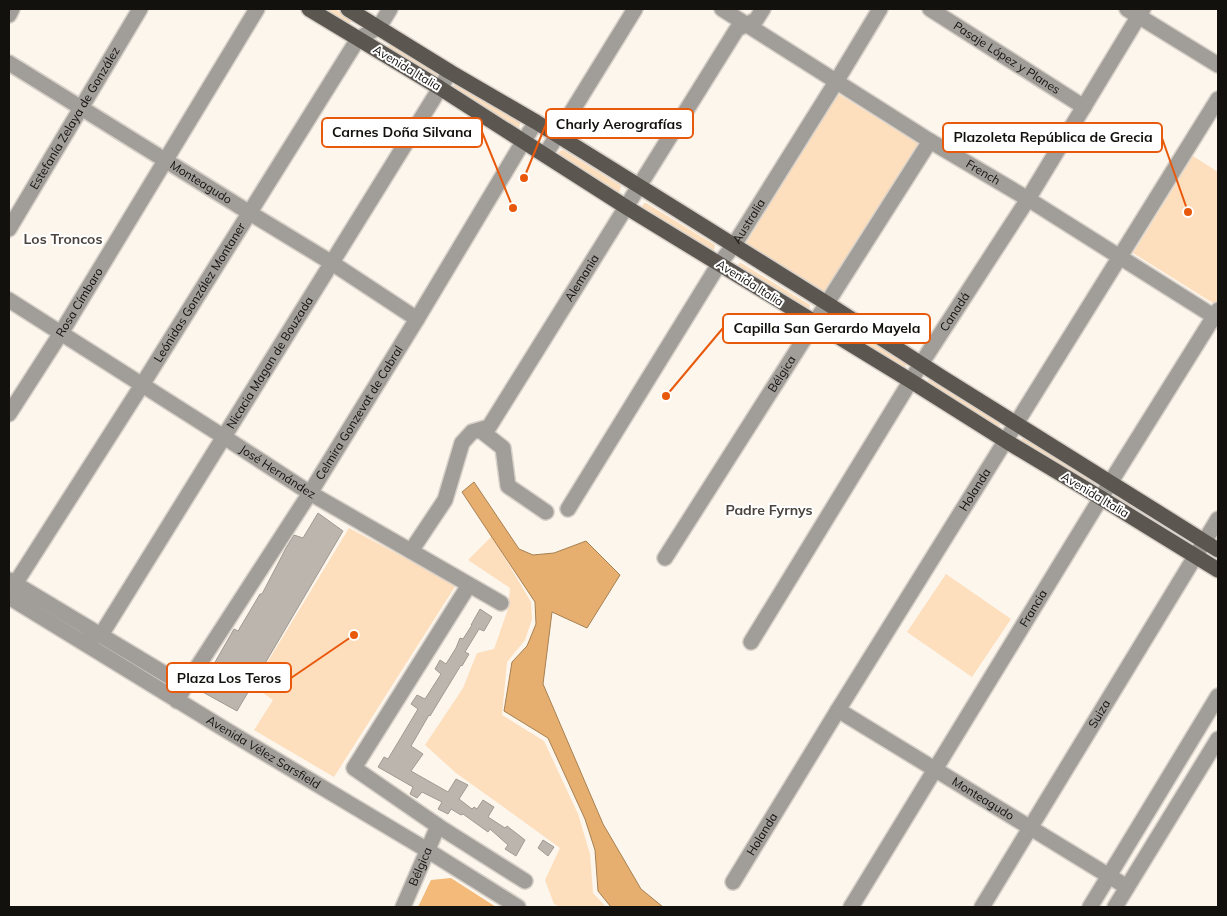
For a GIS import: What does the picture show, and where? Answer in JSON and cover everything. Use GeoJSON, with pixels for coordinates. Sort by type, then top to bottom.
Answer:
{"type":"FeatureCollection","features":[{"type":"Feature","properties":{"kind":"main road","name":"Avenida Italia"},"geometry":{"type":"LineString","coordinates":[[309,9],[440,88],[626,207],[1218,570]]}},
{"type":"Feature","properties":{"kind":"main road","name":"Avenida Italia"},"geometry":{"type":"LineString","coordinates":[[348,9],[536,122],[734,245],[1016,425],[1218,550]]}},
{"type":"Feature","properties":{"kind":"street"},"geometry":{"type":"LineString","coordinates":[[9,15],[12,9]]}},
{"type":"Feature","properties":{"kind":"street","name":"Estefanía Zelaya de González"},"geometry":{"type":"LineString","coordinates":[[9,229],[140,9]]}},
{"type":"Feature","properties":{"kind":"street","name":"Rosa Címbaro"},"geometry":{"type":"LineString","coordinates":[[9,414],[61,333],[257,9]]}},
{"type":"Feature","properties":{"kind":"street","name":"Leónidas González Montaner"},"geometry":{"type":"LineString","coordinates":[[11,587],[142,385],[358,39],[378,27],[390,9]]}},
{"type":"Feature","properties":{"kind":"street"},"geometry":{"type":"LineString","coordinates":[[545,155],[635,9]]}},
{"type":"Feature","properties":{"kind":"street","name":"French"},"geometry":{"type":"LineString","coordinates":[[722,9],[930,141],[1217,315]]}},
{"type":"Feature","properties":{"kind":"street","name":"Alemania"},"geometry":{"type":"LineString","coordinates":[[411,550],[445,500],[462,443],[472,432],[489,427],[737,29],[756,20],[763,9]]}},
{"type":"Feature","properties":{"kind":"street","name":"Australia"},"geometry":{"type":"LineString","coordinates":[[568,508],[880,9]]}},
{"type":"Feature","properties":{"kind":"street","name":"Pasaje López y Planes"},"geometry":{"type":"LineString","coordinates":[[930,9],[1084,107]]}},
{"type":"Feature","properties":{"kind":"street"},"geometry":{"type":"LineString","coordinates":[[1136,11],[1218,65]]}},
{"type":"Feature","properties":{"kind":"street","name":"Canadá"},"geometry":{"type":"LineString","coordinates":[[750,642],[921,364],[1028,199],[1084,107],[1136,11]]}},
{"type":"Feature","properties":{"kind":"street","name":"Monteagudo"},"geometry":{"type":"LineString","coordinates":[[9,63],[332,263],[417,319]]}},
{"type":"Feature","properties":{"kind":"street","name":"Nicacia Magan de Bouzada"},"geometry":{"type":"LineString","coordinates":[[101,635],[450,72]]}},
{"type":"Feature","properties":{"kind":"street","name":"Holanda"},"geometry":{"type":"LineString","coordinates":[[733,882],[1218,99]]}},
{"type":"Feature","properties":{"kind":"street","name":"Celmira Gonzevat de Cabral"},"geometry":{"type":"LineString","coordinates":[[177,700],[310,493],[536,122]]}},
{"type":"Feature","properties":{"kind":"street","name":"Bélgica"},"geometry":{"type":"LineString","coordinates":[[665,558],[930,141]]}},
{"type":"Feature","properties":{"kind":"street","name":"José Hernández"},"geometry":{"type":"LineString","coordinates":[[9,300],[310,493],[501,603]]}},
{"type":"Feature","properties":{"kind":"street","name":"Francia"},"geometry":{"type":"LineString","coordinates":[[851,907],[1110,483],[1217,315]]}},
{"type":"Feature","properties":{"kind":"street"},"geometry":{"type":"LineString","coordinates":[[480,430],[503,448],[508,486],[546,512]]}},
{"type":"Feature","properties":{"kind":"street","name":"Suiza"},"geometry":{"type":"LineString","coordinates":[[982,907],[1218,520]]}},
{"type":"Feature","properties":{"kind":"street"},"geometry":{"type":"LineString","coordinates":[[469,585],[354,768],[438,826],[525,881]]}},
{"type":"Feature","properties":{"kind":"street"},"geometry":{"type":"LineString","coordinates":[[11,587],[101,635],[185,686]]}},
{"type":"Feature","properties":{"kind":"street","name":"Avenida Vélez Sarsfield"},"geometry":{"type":"LineString","coordinates":[[11,587],[83,642],[518,907]]}},
{"type":"Feature","properties":{"kind":"street"},"geometry":{"type":"LineString","coordinates":[[83,642],[89,636],[101,635]]}},
{"type":"Feature","properties":{"kind":"street"},"geometry":{"type":"LineString","coordinates":[[1090,907],[1218,696]]}},
{"type":"Feature","properties":{"kind":"street","name":"Monteagudo"},"geometry":{"type":"LineString","coordinates":[[838,710],[1127,887]]}},
{"type":"Feature","properties":{"kind":"street"},"geometry":{"type":"LineString","coordinates":[[1114,907],[1218,739]]}},
{"type":"Feature","properties":{"kind":"street","name":"Bélgica"},"geometry":{"type":"LineString","coordinates":[[404,907],[438,826]]}},
{"type":"Feature","properties":{"kind":"shaded area"},"geometry":{"type":"Polygon","coordinates":[[[324,9],[335,9],[352,20],[348,26],[324,9]]]}},
{"type":"Feature","properties":{"kind":"shaded area"},"geometry":{"type":"Polygon","coordinates":[[[390,44],[440,74],[439,79],[389,50],[390,44]]]}},
{"type":"Feature","properties":{"kind":"shaded area"},"geometry":{"type":"Polygon","coordinates":[[[455,84],[520,123],[519,128],[517,129],[452,88],[455,84]]]}},
{"type":"Feature","properties":{"kind":"shaded area"},"geometry":{"type":"Polygon","coordinates":[[[837,93],[919,144],[825,296],[745,245],[837,93]]]}},
{"type":"Feature","properties":{"kind":"shaded area"},"geometry":{"type":"Polygon","coordinates":[[[563,150],[621,186],[620,191],[618,192],[559,157],[558,154],[563,150]]]}},
{"type":"Feature","properties":{"kind":"shaded area"},"geometry":{"type":"Polygon","coordinates":[[[1193,156],[1218,172],[1218,301],[1216,305],[1133,253],[1193,156]]]}},
{"type":"Feature","properties":{"kind":"shaded area"},"geometry":{"type":"Polygon","coordinates":[[[644,203],[715,245],[714,250],[711,251],[643,209],[644,203]]]}},
{"type":"Feature","properties":{"kind":"shaded area"},"geometry":{"type":"Polygon","coordinates":[[[739,263],[810,305],[809,310],[737,267],[739,263]]]}},
{"type":"Feature","properties":{"kind":"shaded area"},"geometry":{"type":"Polygon","coordinates":[[[834,320],[906,364],[905,369],[903,370],[831,324],[834,320]]]}},
{"type":"Feature","properties":{"kind":"shaded area"},"geometry":{"type":"Polygon","coordinates":[[[928,380],[1000,423],[999,428],[926,384],[928,380]]]}},
{"type":"Feature","properties":{"kind":"shaded area"},"geometry":{"type":"Polygon","coordinates":[[[1023,438],[1094,481],[1093,486],[1020,442],[1023,438]]]}},
{"type":"Feature","properties":{"kind":"shaded area"},"geometry":{"type":"Polygon","coordinates":[[[474,482],[519,549],[533,555],[554,553],[586,541],[620,575],[587,628],[552,612],[543,684],[603,824],[641,889],[663,907],[611,907],[598,891],[595,850],[585,819],[548,738],[504,711],[512,662],[527,646],[536,624],[535,602],[462,492],[474,482]]]}},
{"type":"Feature","properties":{"kind":"shaded area"},"geometry":{"type":"Polygon","coordinates":[[[1119,498],[1190,540],[1189,545],[1117,502],[1119,498]]]}},
{"type":"Feature","properties":{"kind":"shaded area"},"geometry":{"type":"Polygon","coordinates":[[[349,528],[456,585],[334,777],[254,730],[273,700],[253,686],[349,528]]]}},
{"type":"Feature","properties":{"kind":"shaded area"},"geometry":{"type":"Polygon","coordinates":[[[492,536],[531,602],[532,619],[525,640],[507,662],[502,715],[544,741],[578,814],[590,854],[593,893],[606,907],[560,907],[554,904],[545,880],[560,848],[456,773],[425,745],[463,688],[477,653],[494,649],[508,609],[510,588],[468,560],[492,536]]]}},
{"type":"Feature","properties":{"kind":"shaded area"},"geometry":{"type":"Polygon","coordinates":[[[946,574],[1011,619],[972,677],[907,632],[946,574]]]}},
{"type":"Feature","properties":{"kind":"shaded area"},"geometry":{"type":"Polygon","coordinates":[[[451,878],[496,907],[418,907],[431,880],[451,878]]]}},
{"type":"Feature","properties":{"kind":"building"},"geometry":{"type":"Polygon","coordinates":[[[318,513],[343,531],[237,711],[199,690],[234,629],[238,631],[260,594],[262,594],[294,535],[303,538],[318,513]]]}},
{"type":"Feature","properties":{"kind":"building"},"geometry":{"type":"Polygon","coordinates":[[[480,609],[492,617],[484,631],[479,629],[465,652],[469,654],[411,746],[423,754],[411,771],[448,792],[456,779],[468,785],[459,799],[472,809],[474,807],[477,809],[483,800],[494,807],[488,817],[505,828],[507,826],[525,840],[516,856],[505,849],[508,845],[490,829],[488,832],[463,814],[461,815],[451,809],[448,814],[438,809],[442,802],[422,792],[417,798],[410,794],[413,787],[378,767],[384,757],[388,759],[418,709],[411,704],[417,695],[425,699],[441,674],[435,669],[440,660],[446,664],[460,638],[463,639],[480,609]]]}},
{"type":"Feature","properties":{"kind":"building"},"geometry":{"type":"Polygon","coordinates":[[[543,840],[554,847],[548,856],[538,848],[543,840]]]}},
{"type":"Feature","properties":{"kind":"place","name":"Charly Aerografías"},"geometry":{"type":"Point","coordinates":[524,178]}},
{"type":"Feature","properties":{"kind":"place","name":"Carnes Doña Silvana"},"geometry":{"type":"Point","coordinates":[513,208]}},
{"type":"Feature","properties":{"kind":"place","name":"Plazoleta República de Grecia"},"geometry":{"type":"Point","coordinates":[1188,212]}},
{"type":"Feature","properties":{"kind":"place","name":"Capilla San Gerardo Mayela"},"geometry":{"type":"Point","coordinates":[666,396]}},
{"type":"Feature","properties":{"kind":"place","name":"Plaza Los Teros"},"geometry":{"type":"Point","coordinates":[354,635]}},
{"type":"Feature","properties":{"kind":"district","name":"Los Troncos"},"geometry":{"type":"Point","coordinates":[63,239]}},
{"type":"Feature","properties":{"kind":"district","name":"Padre Fyrnys"},"geometry":{"type":"Point","coordinates":[769,510]}}]}
